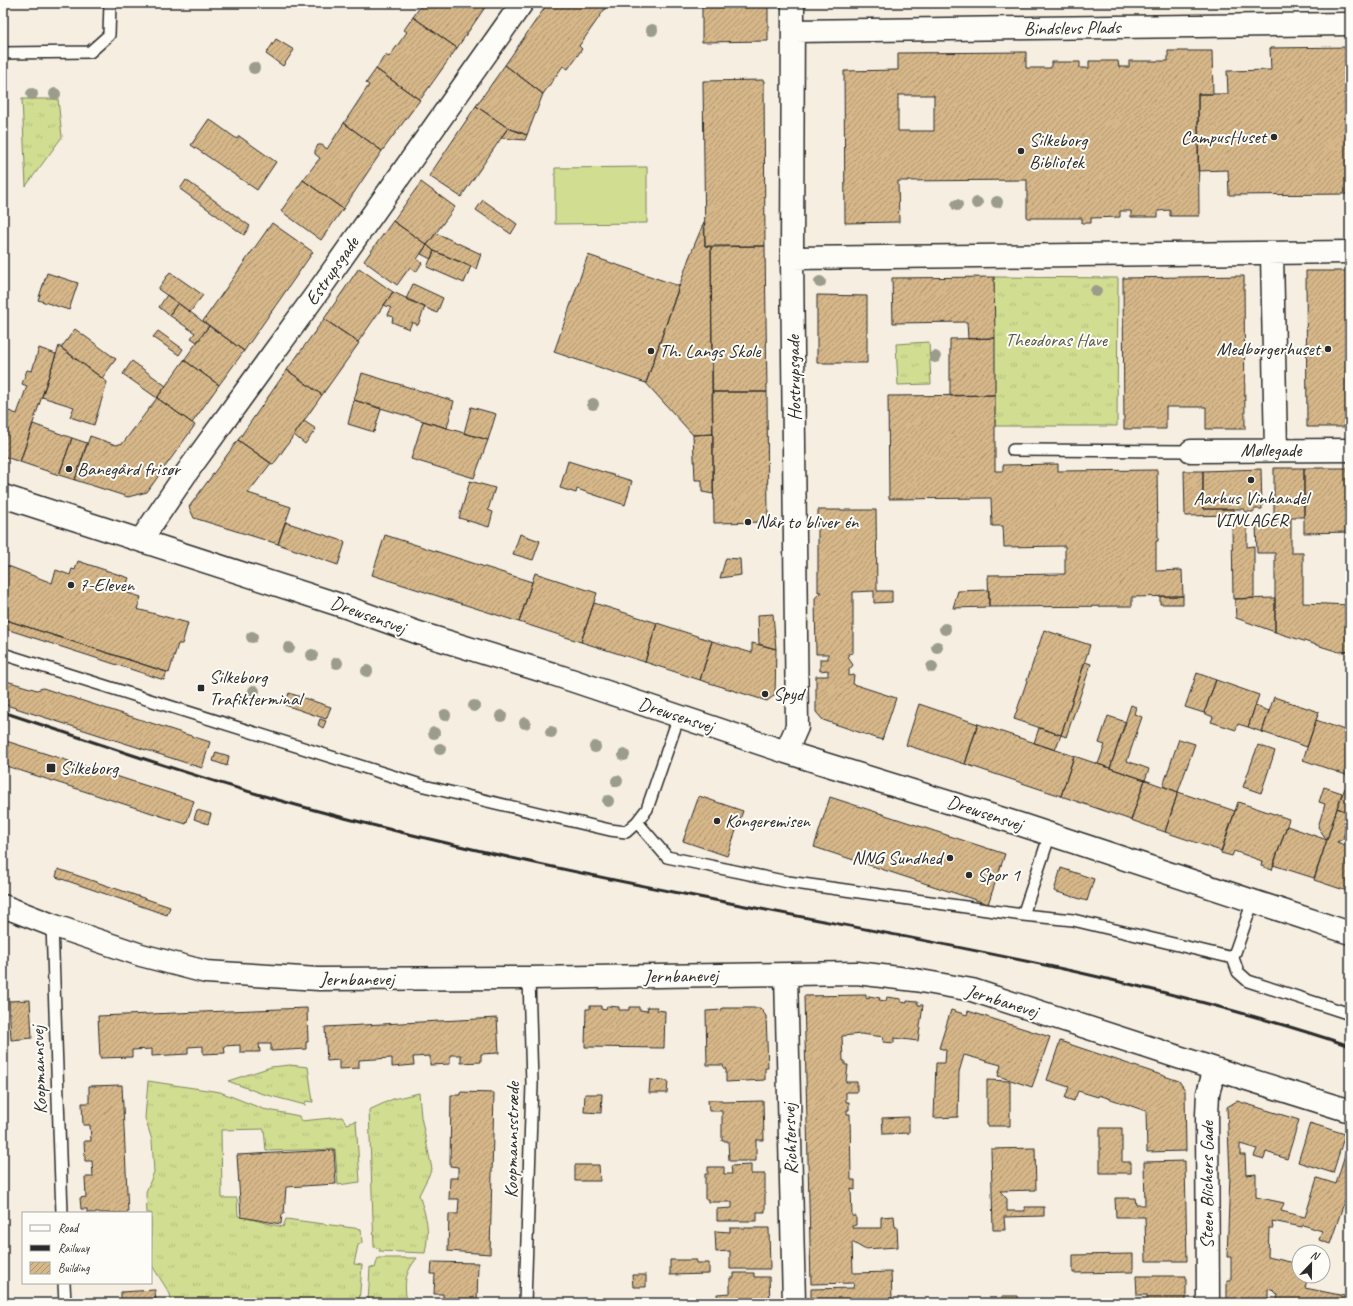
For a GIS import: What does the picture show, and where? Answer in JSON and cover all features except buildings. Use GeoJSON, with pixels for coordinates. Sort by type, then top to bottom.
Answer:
{"type":"FeatureCollection","features":[{"type":"Feature","properties":{"kind":"street","name":"Estrupsgade"},"geometry":{"type":"LineString","coordinates":[[141,540],[187,472],[317,293],[522,3]]}},
{"type":"Feature","properties":{"kind":"street","name":"Hostrupsgade"},"geometry":{"type":"LineString","coordinates":[[786,752],[797,727],[792,258],[793,3]]}},
{"type":"Feature","properties":{"kind":"street","name":"Bindslevs Plads"},"geometry":{"type":"LineString","coordinates":[[794,31],[1350,24]]}},
{"type":"Feature","properties":{"kind":"street"},"geometry":{"type":"LineString","coordinates":[[792,258],[1350,252]]}},
{"type":"Feature","properties":{"kind":"street"},"geometry":{"type":"LineString","coordinates":[[1272,254],[1276,450]]}},
{"type":"Feature","properties":{"kind":"street","name":"Møllegade"},"geometry":{"type":"LineString","coordinates":[[1191,451],[1350,450]]}},
{"type":"Feature","properties":{"kind":"street","name":"Drewsensvej"},"geometry":{"type":"LineString","coordinates":[[3,496],[344,606],[419,633],[553,674],[786,752],[1050,834],[1350,933]]}},
{"type":"Feature","properties":{"kind":"street","name":"Jernbanevej"},"geometry":{"type":"LineString","coordinates":[[3,906],[52,925],[142,955],[206,972],[319,979],[529,978],[857,973],[914,980],[972,990],[1214,1069],[1350,1111]]}},
{"type":"Feature","properties":{"kind":"street","name":"Richtersvej"},"geometry":{"type":"LineString","coordinates":[[786,975],[794,1303]]}},
{"type":"Feature","properties":{"kind":"street","name":"Steen Blichers Gade"},"geometry":{"type":"LineString","coordinates":[[1208,1303],[1207,1115],[1208,1093],[1214,1069]]}},
{"type":"Feature","properties":{"kind":"lane"},"geometry":{"type":"LineString","coordinates":[[3,53],[90,52],[108,35],[110,3]]}},
{"type":"Feature","properties":{"kind":"lane"},"geometry":{"type":"LineString","coordinates":[[1013,450],[1191,451]]}},
{"type":"Feature","properties":{"kind":"lane"},"geometry":{"type":"LineString","coordinates":[[3,654],[424,786],[610,830],[626,832],[637,822],[647,809],[679,716]]}},
{"type":"Feature","properties":{"kind":"lane"},"geometry":{"type":"LineString","coordinates":[[637,822],[667,857],[788,882],[1023,915],[1073,920],[1233,958]]}},
{"type":"Feature","properties":{"kind":"lane"},"geometry":{"type":"LineString","coordinates":[[1023,915],[1050,834]]}},
{"type":"Feature","properties":{"kind":"lane"},"geometry":{"type":"LineString","coordinates":[[1253,901],[1233,958],[1238,972],[1248,982],[1350,1014]]}},
{"type":"Feature","properties":{"kind":"lane","name":"Koopmannsvej"},"geometry":{"type":"LineString","coordinates":[[52,925],[62,1212]]}},
{"type":"Feature","properties":{"kind":"lane","name":"Koopmannsstræde"},"geometry":{"type":"LineString","coordinates":[[525,1303],[532,1084],[529,978]]}},
{"type":"Feature","properties":{"kind":"lane"},"geometry":{"type":"LineString","coordinates":[[64,1284],[65,1303]]}},
{"type":"Feature","properties":{"kind":"green space"},"geometry":{"type":"Polygon","coordinates":[[[22,99],[58,99],[62,137],[26,186],[22,99]]]}},
{"type":"Feature","properties":{"kind":"green space"},"geometry":{"type":"Polygon","coordinates":[[[647,167],[647,223],[555,224],[555,168],[647,167]]]}},
{"type":"Feature","properties":{"kind":"green space","name":"Theodoras Have"},"geometry":{"type":"Polygon","coordinates":[[[994,277],[1118,278],[1117,426],[995,426],[994,277]]]}},
{"type":"Feature","properties":{"kind":"green space"},"geometry":{"type":"Polygon","coordinates":[[[929,342],[931,384],[898,385],[896,344],[929,342]]]}},
{"type":"Feature","properties":{"kind":"green space"},"geometry":{"type":"Polygon","coordinates":[[[290,1065],[308,1067],[313,1102],[306,1101],[305,1105],[260,1093],[228,1081],[271,1067],[290,1065]]]}},
{"type":"Feature","properties":{"kind":"green space"},"geometry":{"type":"Polygon","coordinates":[[[148,1081],[220,1092],[263,1109],[299,1116],[301,1121],[342,1117],[347,1124],[356,1121],[360,1182],[338,1185],[335,1149],[266,1151],[264,1129],[221,1130],[222,1198],[237,1198],[238,1216],[283,1227],[286,1219],[361,1229],[362,1243],[358,1245],[354,1264],[362,1265],[359,1303],[172,1303],[170,1294],[152,1266],[152,1212],[147,1212],[146,1192],[154,1172],[152,1140],[145,1118],[148,1081]]]}},
{"type":"Feature","properties":{"kind":"green space"},"geometry":{"type":"Polygon","coordinates":[[[419,1093],[421,1117],[432,1169],[419,1195],[427,1224],[425,1253],[379,1251],[380,1249],[374,1247],[369,1110],[393,1099],[419,1093]]]}},
{"type":"Feature","properties":{"kind":"green space"},"geometry":{"type":"Polygon","coordinates":[[[378,1258],[417,1258],[407,1274],[405,1290],[407,1303],[368,1303],[370,1267],[375,1268],[378,1258]]]}},
{"type":"Feature","properties":{"kind":"railway"},"geometry":{"type":"LineString","coordinates":[[3,712],[222,784],[384,828],[605,878],[914,938],[1090,975],[1264,1019],[1350,1046]]}},
{"type":"Feature","properties":{"kind":"place","name":"CampusHuset"},"geometry":{"type":"Point","coordinates":[1274,137]}},
{"type":"Feature","properties":{"kind":"place","name":"Silkeborg Bibliotek"},"geometry":{"type":"Point","coordinates":[1021,151]}},
{"type":"Feature","properties":{"kind":"place","name":"Medborgerhuset"},"geometry":{"type":"Point","coordinates":[1328,349]}},
{"type":"Feature","properties":{"kind":"place","name":"Th. Langs Skole"},"geometry":{"type":"Point","coordinates":[651,351]}},
{"type":"Feature","properties":{"kind":"place","name":"Banegård frisør"},"geometry":{"type":"Point","coordinates":[69,469]}},
{"type":"Feature","properties":{"kind":"place","name":"Aarhus Vinhandel VINLAGER"},"geometry":{"type":"Point","coordinates":[1251,480]}},
{"type":"Feature","properties":{"kind":"place","name":"Når to bliver én"},"geometry":{"type":"Point","coordinates":[748,522]}},
{"type":"Feature","properties":{"kind":"place","name":"7-Eleven"},"geometry":{"type":"Point","coordinates":[71,585]}},
{"type":"Feature","properties":{"kind":"place","name":"Silkeborg Trafikterminal"},"geometry":{"type":"Point","coordinates":[201,688]}},
{"type":"Feature","properties":{"kind":"place","name":"Spyd"},"geometry":{"type":"Point","coordinates":[765,694]}},
{"type":"Feature","properties":{"kind":"place","name":"Silkeborg"},"geometry":{"type":"Point","coordinates":[51,768]}},
{"type":"Feature","properties":{"kind":"place","name":"Kongeremisen"},"geometry":{"type":"Point","coordinates":[717,821]}},
{"type":"Feature","properties":{"kind":"place","name":"NNG Sundhed"},"geometry":{"type":"Point","coordinates":[950,858]}},
{"type":"Feature","properties":{"kind":"place","name":"Spor 1"},"geometry":{"type":"Point","coordinates":[969,875]}}]}
